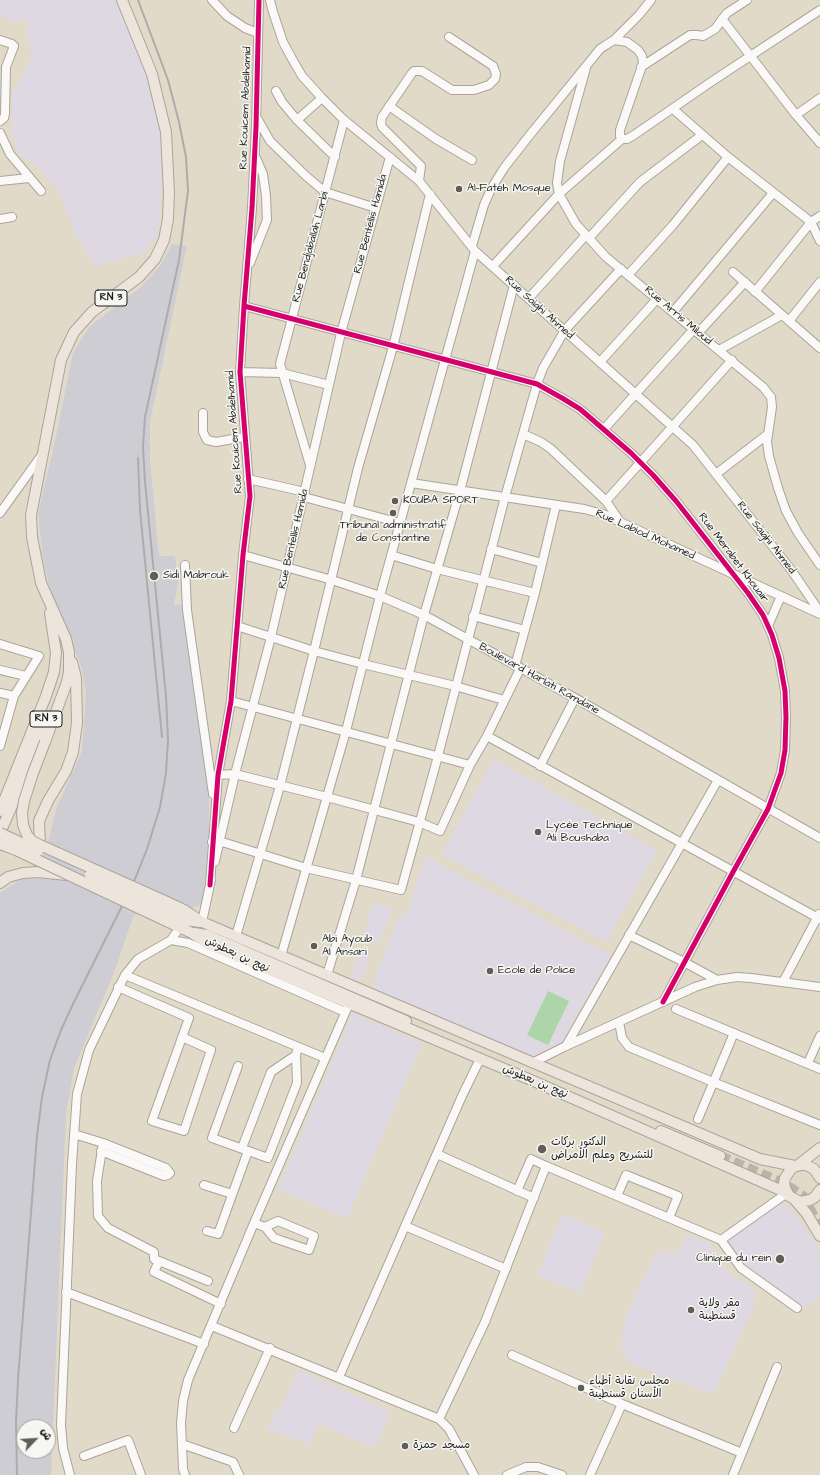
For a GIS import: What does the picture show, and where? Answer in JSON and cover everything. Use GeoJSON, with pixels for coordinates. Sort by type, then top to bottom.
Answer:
{"type":"FeatureCollection","features":[{"type":"Feature","properties":{"kind":"main road","name":"RN 3"},"geometry":{"type":"LineString","coordinates":[[0,833],[24,780],[60,681],[63,665],[63,651],[41,583],[32,537],[31,515],[61,360],[74,332],[92,312],[139,277],[155,259],[164,240],[168,219],[169,193],[166,132],[152,74],[122,0]]}},
{"type":"Feature","properties":{"kind":"main road","name":"RN 3"},"geometry":{"type":"LineString","coordinates":[[0,811],[46,696],[54,672],[56,653],[48,601]]}},
{"type":"Feature","properties":{"kind":"main road"},"geometry":{"type":"LineString","coordinates":[[48,601],[66,639],[69,672],[24,801],[22,813],[23,825],[27,835],[32,841],[164,910],[180,927],[192,933]]}},
{"type":"Feature","properties":{"kind":"main road"},"geometry":{"type":"LineString","coordinates":[[40,845],[40,820],[48,801],[66,772],[73,752],[77,722],[76,678],[68,652]]}},
{"type":"Feature","properties":{"kind":"main road"},"geometry":{"type":"LineString","coordinates":[[0,833],[185,920],[202,922],[238,937]]}},
{"type":"Feature","properties":{"kind":"main road"},"geometry":{"type":"LineString","coordinates":[[0,844],[71,876],[164,910]]}},
{"type":"Feature","properties":{"kind":"main road"},"geometry":{"type":"LineString","coordinates":[[0,883],[8,878],[23,873],[38,872],[71,876]]}},
{"type":"Feature","properties":{"kind":"main road","name":"نهج بن بعطوش"},"geometry":{"type":"LineString","coordinates":[[192,933],[207,934],[721,1154],[364,995],[288,963],[238,937]]}},
{"type":"Feature","properties":{"kind":"main road","name":"نهج بن بعطوش"},"geometry":{"type":"LineString","coordinates":[[192,933],[210,945],[347,1008],[480,1059],[790,1196]]}},
{"type":"Feature","properties":{"kind":"main road","name":"نهج بن بعطوش"},"geometry":{"type":"LineString","coordinates":[[238,937],[760,1159],[796,1166],[806,1165],[811,1167],[817,1172],[820,1178]]}},
{"type":"Feature","properties":{"kind":"main road"},"geometry":{"type":"LineString","coordinates":[[820,1148],[791,1169],[785,1178],[784,1183],[790,1196],[807,1214],[820,1236]]}},
{"type":"Feature","properties":{"kind":"main road"},"geometry":{"type":"LineString","coordinates":[[790,1196],[800,1202],[810,1200],[819,1192]]}},
{"type":"Feature","properties":{"kind":"main road"},"geometry":{"type":"LineString","coordinates":[[819,1192],[820,1205]]}},
{"type":"Feature","properties":{"kind":"street"},"geometry":{"type":"LineString","coordinates":[[212,0],[227,16],[245,28],[258,33]]}},
{"type":"Feature","properties":{"kind":"street","name":"Rue Kouicem Abdelhamid"},"geometry":{"type":"LineString","coordinates":[[202,922],[210,884],[216,842],[215,808],[218,775],[231,701],[243,555],[250,496],[244,437],[240,372],[255,156],[259,0]]}},
{"type":"Feature","properties":{"kind":"street","name":"Rue Saighi Ahmed"},"geometry":{"type":"LineString","coordinates":[[270,0],[283,42],[302,76],[344,120],[419,181],[473,248],[692,445],[792,571],[820,613]]}},
{"type":"Feature","properties":{"kind":"street"},"geometry":{"type":"LineString","coordinates":[[282,956],[346,731],[380,596],[445,360],[484,205],[491,189],[529,136],[600,49],[614,40],[639,15],[651,0]]}},
{"type":"Feature","properties":{"kind":"street"},"geometry":{"type":"LineString","coordinates":[[641,67],[690,35],[697,34],[703,36],[715,29],[727,13],[747,0]]}},
{"type":"Feature","properties":{"kind":"street"},"geometry":{"type":"LineString","coordinates":[[493,266],[559,194],[622,139],[634,135],[820,10]]}},
{"type":"Feature","properties":{"kind":"street"},"geometry":{"type":"LineString","coordinates":[[722,19],[796,115],[820,143]]}},
{"type":"Feature","properties":{"kind":"street"},"geometry":{"type":"LineString","coordinates":[[419,181],[421,166],[382,127],[381,123],[382,116],[414,71],[422,71],[452,90],[474,90],[489,85],[495,79],[496,71],[493,66],[449,37]]}},
{"type":"Feature","properties":{"kind":"street"},"geometry":{"type":"LineString","coordinates":[[0,40],[14,46],[3,67],[5,114],[4,118],[0,121]]}},
{"type":"Feature","properties":{"kind":"street"},"geometry":{"type":"LineString","coordinates":[[614,40],[627,42],[638,50],[642,56],[643,63],[620,130],[620,136],[622,139]]}},
{"type":"Feature","properties":{"kind":"street","name":"Rue Arris Miloud"},"geometry":{"type":"LineString","coordinates":[[587,66],[560,161],[557,182],[559,194],[576,224],[606,257],[764,387],[771,397],[772,407],[767,442],[769,456],[778,488],[786,511],[798,533],[820,565]]}},
{"type":"Feature","properties":{"kind":"street"},"geometry":{"type":"LineString","coordinates":[[276,91],[282,102],[297,120],[335,157]]}},
{"type":"Feature","properties":{"kind":"street"},"geometry":{"type":"LineString","coordinates":[[297,120],[322,98]]}},
{"type":"Feature","properties":{"kind":"street"},"geometry":{"type":"LineString","coordinates":[[796,115],[820,98]]}},
{"type":"Feature","properties":{"kind":"street"},"geometry":{"type":"LineString","coordinates":[[389,106],[436,139],[472,160]]}},
{"type":"Feature","properties":{"kind":"street"},"geometry":{"type":"LineString","coordinates":[[673,109],[728,157],[811,222],[820,241]]}},
{"type":"Feature","properties":{"kind":"street"},"geometry":{"type":"LineString","coordinates":[[256,118],[270,141],[325,192],[376,208]]}},
{"type":"Feature","properties":{"kind":"street","name":"Rue Bendjaballah Larbi"},"geometry":{"type":"LineString","coordinates":[[310,466],[280,364],[344,120]]}},
{"type":"Feature","properties":{"kind":"street"},"geometry":{"type":"LineString","coordinates":[[0,133],[10,154],[41,191]]}},
{"type":"Feature","properties":{"kind":"street"},"geometry":{"type":"LineString","coordinates":[[529,298],[640,182],[702,135]]}},
{"type":"Feature","properties":{"kind":"street"},"geometry":{"type":"LineString","coordinates":[[246,271],[267,220],[266,196],[262,174],[255,156]]}},
{"type":"Feature","properties":{"kind":"street","name":"Rue Bentellis Hamida"},"geometry":{"type":"LineString","coordinates":[[216,842],[271,637],[341,332],[390,157]]}},
{"type":"Feature","properties":{"kind":"street"},"geometry":{"type":"LineString","coordinates":[[628,275],[673,225],[728,157]]}},
{"type":"Feature","properties":{"kind":"street"},"geometry":{"type":"LineString","coordinates":[[0,181],[30,178]]}},
{"type":"Feature","properties":{"kind":"street"},"geometry":{"type":"LineString","coordinates":[[673,312],[773,193]]}},
{"type":"Feature","properties":{"kind":"street"},"geometry":{"type":"LineString","coordinates":[[238,937],[280,786],[332,580],[360,461],[394,347],[430,194]]}},
{"type":"Feature","properties":{"kind":"street"},"geometry":{"type":"LineString","coordinates":[[755,292],[811,222],[820,216]]}},
{"type":"Feature","properties":{"kind":"street"},"geometry":{"type":"LineString","coordinates":[[0,219],[12,218]]}},
{"type":"Feature","properties":{"kind":"street"},"geometry":{"type":"LineString","coordinates":[[216,842],[306,868],[401,890],[438,756],[491,549],[537,384],[543,368],[565,330],[621,269]]}},
{"type":"Feature","properties":{"kind":"street"},"geometry":{"type":"LineString","coordinates":[[733,272],[819,346]]}},
{"type":"Feature","properties":{"kind":"street"},"geometry":{"type":"LineString","coordinates":[[604,429],[744,282]]}},
{"type":"Feature","properties":{"kind":"street"},"geometry":{"type":"LineString","coordinates":[[789,321],[820,282]]}},
{"type":"Feature","properties":{"kind":"street"},"geometry":{"type":"LineString","coordinates":[[327,975],[356,880],[424,615],[460,491],[514,285]]}},
{"type":"Feature","properties":{"kind":"street"},"geometry":{"type":"LineString","coordinates":[[600,362],[658,299]]}},
{"type":"Feature","properties":{"kind":"street","name":"Rue Merabet Khouair"},"geometry":{"type":"LineString","coordinates":[[244,306],[537,384],[580,409],[653,474],[748,593],[763,615],[779,658],[785,691],[785,750],[781,773],[768,809],[663,1002]]}},
{"type":"Feature","properties":{"kind":"street"},"geometry":{"type":"LineString","coordinates":[[719,350],[782,315]]}},
{"type":"Feature","properties":{"kind":"street"},"geometry":{"type":"LineString","coordinates":[[606,501],[732,360]]}},
{"type":"Feature","properties":{"kind":"street"},"geometry":{"type":"LineString","coordinates":[[240,372],[282,373],[329,385]]}},
{"type":"Feature","properties":{"kind":"street"},"geometry":{"type":"LineString","coordinates":[[203,413],[203,432],[207,440],[216,442],[244,437]]}},
{"type":"Feature","properties":{"kind":"street"},"geometry":{"type":"LineString","coordinates":[[523,434],[552,449],[606,501],[621,523]]}},
{"type":"Feature","properties":{"kind":"street"},"geometry":{"type":"LineString","coordinates":[[716,474],[768,434]]}},
{"type":"Feature","properties":{"kind":"street"},"geometry":{"type":"LineString","coordinates":[[0,513],[44,452]]}},
{"type":"Feature","properties":{"kind":"street"},"geometry":{"type":"LineString","coordinates":[[248,479],[400,523]]}},
{"type":"Feature","properties":{"kind":"street","name":"Rue Labiod Mohamed"},"geometry":{"type":"LineString","coordinates":[[411,484],[584,509],[602,514],[820,613]]}},
{"type":"Feature","properties":{"kind":"street"},"geometry":{"type":"LineString","coordinates":[[218,775],[235,774],[327,797],[419,822],[440,831],[470,765],[504,700],[518,667],[525,630],[556,505]]}},
{"type":"Feature","properties":{"kind":"street"},"geometry":{"type":"LineString","coordinates":[[491,549],[542,563]]}},
{"type":"Feature","properties":{"kind":"street","name":"Boulevard Harlati Ramdane"},"geometry":{"type":"LineString","coordinates":[[243,555],[287,566],[332,580],[380,596],[424,615],[575,698],[820,838]]}},
{"type":"Feature","properties":{"kind":"street"},"geometry":{"type":"LineString","coordinates":[[391,555],[437,569],[535,593]]}},
{"type":"Feature","properties":{"kind":"street"},"geometry":{"type":"LineString","coordinates":[[185,565],[187,610],[215,808]]}},
{"type":"Feature","properties":{"kind":"street"},"geometry":{"type":"LineString","coordinates":[[768,626],[781,596]]}},
{"type":"Feature","properties":{"kind":"street"},"geometry":{"type":"LineString","coordinates":[[473,616],[525,630]]}},
{"type":"Feature","properties":{"kind":"street"},"geometry":{"type":"LineString","coordinates":[[237,626],[314,651],[455,686],[504,700]]}},
{"type":"Feature","properties":{"kind":"street"},"geometry":{"type":"LineString","coordinates":[[0,644],[39,655],[14,696],[0,746]]}},
{"type":"Feature","properties":{"kind":"street"},"geometry":{"type":"LineString","coordinates":[[0,670],[26,676]]}},
{"type":"Feature","properties":{"kind":"street"},"geometry":{"type":"LineString","coordinates":[[0,692],[14,696]]}},
{"type":"Feature","properties":{"kind":"street"},"geometry":{"type":"LineString","coordinates":[[540,766],[575,698]]}},
{"type":"Feature","properties":{"kind":"street"},"geometry":{"type":"LineString","coordinates":[[231,701],[470,765]]}},
{"type":"Feature","properties":{"kind":"street"},"geometry":{"type":"LineString","coordinates":[[486,736],[681,844],[819,916],[783,982]]}},
{"type":"Feature","properties":{"kind":"street"},"geometry":{"type":"LineString","coordinates":[[566,1046],[718,780]]}},
{"type":"Feature","properties":{"kind":"street"},"geometry":{"type":"LineString","coordinates":[[70,1475],[63,1448],[61,1425],[66,1292],[77,1094],[85,1062],[118,987],[125,975],[138,959],[171,940],[180,927]]}},
{"type":"Feature","properties":{"kind":"street"},"geometry":{"type":"LineString","coordinates":[[629,935],[717,980]]}},
{"type":"Feature","properties":{"kind":"street"},"geometry":{"type":"LineString","coordinates":[[171,940],[188,943],[347,1008],[188,1380],[183,1401],[181,1423],[185,1475]]}},
{"type":"Feature","properties":{"kind":"street"},"geometry":{"type":"LineString","coordinates":[[125,975],[297,1051],[325,1058]]}},
{"type":"Feature","properties":{"kind":"street"},"geometry":{"type":"LineString","coordinates":[[532,1063],[695,987],[717,980],[737,977],[820,987]]}},
{"type":"Feature","properties":{"kind":"street"},"geometry":{"type":"LineString","coordinates":[[118,987],[189,1018],[182,1037],[152,1121],[184,1130],[211,1050],[182,1037]]}},
{"type":"Feature","properties":{"kind":"street"},"geometry":{"type":"LineString","coordinates":[[676,1009],[820,1069]]}},
{"type":"Feature","properties":{"kind":"street"},"geometry":{"type":"LineString","coordinates":[[619,1022],[622,1038],[629,1047],[820,1125]]}},
{"type":"Feature","properties":{"kind":"street"},"geometry":{"type":"LineString","coordinates":[[698,1119],[734,1033]]}},
{"type":"Feature","properties":{"kind":"street"},"geometry":{"type":"LineString","coordinates":[[808,1064],[820,1036]]}},
{"type":"Feature","properties":{"kind":"street"},"geometry":{"type":"LineString","coordinates":[[238,1066],[212,1138],[268,1158],[297,1083],[297,1051]]}},
{"type":"Feature","properties":{"kind":"street"},"geometry":{"type":"LineString","coordinates":[[207,1231],[218,1234],[271,1072],[297,1051]]}},
{"type":"Feature","properties":{"kind":"street"},"geometry":{"type":"LineString","coordinates":[[339,1377],[480,1059]]}},
{"type":"Feature","properties":{"kind":"street"},"geometry":{"type":"LineString","coordinates":[[74,1134],[140,1162]]}},
{"type":"Feature","properties":{"kind":"street"},"geometry":{"type":"LineString","coordinates":[[102,1147],[97,1181],[98,1216],[108,1228],[154,1252],[154,1259],[208,1281]]}},
{"type":"Feature","properties":{"kind":"street"},"geometry":{"type":"LineString","coordinates":[[437,1154],[534,1198]]}},
{"type":"Feature","properties":{"kind":"street"},"geometry":{"type":"LineString","coordinates":[[517,1191],[531,1159],[721,1240],[741,1268],[797,1308]]}},
{"type":"Feature","properties":{"kind":"street"},"geometry":{"type":"LineString","coordinates":[[440,1419],[485,1322],[546,1166]]}},
{"type":"Feature","properties":{"kind":"street"},"geometry":{"type":"LineString","coordinates":[[617,1196],[626,1175],[678,1196],[669,1218]]}},
{"type":"Feature","properties":{"kind":"street"},"geometry":{"type":"LineString","coordinates":[[204,1185],[232,1194]]}},
{"type":"Feature","properties":{"kind":"street"},"geometry":{"type":"LineString","coordinates":[[721,1240],[790,1196]]}},
{"type":"Feature","properties":{"kind":"street"},"geometry":{"type":"LineString","coordinates":[[254,1223],[265,1226],[278,1221],[314,1236],[309,1250],[274,1238],[265,1226]]}},
{"type":"Feature","properties":{"kind":"street"},"geometry":{"type":"LineString","coordinates":[[405,1226],[506,1269]]}},
{"type":"Feature","properties":{"kind":"street"},"geometry":{"type":"LineString","coordinates":[[159,1261],[154,1272],[221,1304]]}},
{"type":"Feature","properties":{"kind":"street"},"geometry":{"type":"LineString","coordinates":[[66,1292],[122,1317],[204,1344]]}},
{"type":"Feature","properties":{"kind":"street"},"geometry":{"type":"LineString","coordinates":[[212,1326],[270,1348],[440,1419],[449,1429],[474,1475]]}},
{"type":"Feature","properties":{"kind":"street"},"geometry":{"type":"LineString","coordinates":[[234,1428],[270,1348]]}},
{"type":"Feature","properties":{"kind":"street"},"geometry":{"type":"LineString","coordinates":[[512,1355],[622,1404],[742,1453]]}},
{"type":"Feature","properties":{"kind":"street"},"geometry":{"type":"LineString","coordinates":[[734,1475],[777,1367]]}},
{"type":"Feature","properties":{"kind":"street"},"geometry":{"type":"LineString","coordinates":[[590,1475],[622,1404]]}},
{"type":"Feature","properties":{"kind":"street"},"geometry":{"type":"LineString","coordinates":[[84,1456],[128,1440],[141,1475]]}},
{"type":"Feature","properties":{"kind":"street"},"geometry":{"type":"LineString","coordinates":[[182,1444],[233,1462],[239,1475]]}},
{"type":"Feature","properties":{"kind":"street"},"geometry":{"type":"LineString","coordinates":[[507,1475],[526,1467],[538,1467],[562,1475]]}},
{"type":"Feature","properties":{"kind":"shaded area"},"geometry":{"type":"Polygon","coordinates":[[[0,0],[121,0],[129,15],[166,132],[158,235],[144,253],[95,266],[78,239],[58,190],[34,163],[19,156],[12,135],[12,95],[31,58],[27,20],[10,21],[0,15],[0,0]]]}},
{"type":"Feature","properties":{"kind":"shaded area"},"geometry":{"type":"Polygon","coordinates":[[[172,244],[187,246],[150,422],[150,460],[159,556],[175,556],[178,582],[174,605],[185,604],[209,792],[209,838],[205,896],[201,905],[189,909],[146,906],[133,917],[114,973],[74,1068],[66,1115],[53,1419],[16,1419],[16,1459],[52,1459],[51,1475],[0,1475],[0,893],[24,877],[49,840],[56,809],[82,751],[86,693],[81,666],[51,592],[43,560],[38,514],[56,437],[73,353],[89,327],[142,286],[162,263],[172,244]]]}},
{"type":"Feature","properties":{"kind":"shaded area","name":"Lycée Technique Ali Boushaba"},"geometry":{"type":"Polygon","coordinates":[[[494,759],[657,851],[606,942],[441,855],[494,759]]]}},
{"type":"Feature","properties":{"kind":"shaded area","name":"Ecole de Police"},"geometry":{"type":"Polygon","coordinates":[[[425,856],[611,955],[560,1044],[535,1056],[522,1052],[372,988],[397,918],[409,909],[425,856]]]}},
{"type":"Feature","properties":{"kind":"shaded area"},"geometry":{"type":"Polygon","coordinates":[[[373,902],[393,909],[379,943],[363,937],[373,902]]]}},
{"type":"Feature","properties":{"kind":"shaded area"},"geometry":{"type":"Polygon","coordinates":[[[358,951],[370,954],[364,973],[359,981],[351,978],[358,951]]]}},
{"type":"Feature","properties":{"kind":"shaded area"},"geometry":{"type":"Polygon","coordinates":[[[353,1013],[422,1043],[347,1219],[278,1189],[353,1013]]]}},
{"type":"Feature","properties":{"kind":"shaded area","name":"Clinique du rein"},"geometry":{"type":"Polygon","coordinates":[[[776,1203],[789,1207],[816,1243],[820,1254],[820,1297],[805,1309],[743,1264],[727,1243],[776,1203]]]}},
{"type":"Feature","properties":{"kind":"shaded area"},"geometry":{"type":"Polygon","coordinates":[[[562,1214],[605,1232],[580,1293],[537,1275],[562,1214]]]}},
{"type":"Feature","properties":{"kind":"shaded area","name":"مقر ولاية قسنطينة"},"geometry":{"type":"Polygon","coordinates":[[[687,1233],[709,1243],[727,1271],[754,1289],[755,1304],[713,1394],[629,1363],[621,1346],[626,1316],[657,1251],[677,1254],[687,1233]]]}},
{"type":"Feature","properties":{"kind":"shaded area"},"geometry":{"type":"Polygon","coordinates":[[[298,1370],[390,1411],[376,1448],[318,1424],[310,1444],[267,1430],[276,1409],[281,1410],[298,1370]]]}},
{"type":"Feature","properties":{"kind":"green space"},"geometry":{"type":"Polygon","coordinates":[[[548,991],[569,1001],[548,1045],[527,1035],[548,991]]]}},
{"type":"Feature","properties":{"kind":"tunnel"},"geometry":{"type":"LineString","coordinates":[[720,1156],[783,1183],[803,1196],[820,1228]]}},
{"type":"Feature","properties":{"kind":"railway"},"geometry":{"type":"LineString","coordinates":[[17,1475],[16,1422],[18,1379],[37,1136],[42,1097],[50,1060],[61,1030],[133,884],[147,849],[160,807],[166,773],[168,740],[166,696],[145,482],[143,447],[145,417],[179,260],[188,191],[186,157],[179,122],[168,80],[138,0]]}},
{"type":"Feature","properties":{"kind":"railway"},"geometry":{"type":"LineString","coordinates":[[138,458],[140,510],[162,737]]}},
{"type":"Feature","properties":{"kind":"cycle path"},"geometry":{"type":"LineString","coordinates":[[210,885],[218,775],[231,701],[243,555],[250,496],[240,372],[252,208],[256,127],[259,0]]}},
{"type":"Feature","properties":{"kind":"cycle path"},"geometry":{"type":"LineString","coordinates":[[244,306],[537,384],[562,398],[580,409],[631,453],[653,475],[676,501],[748,593],[763,615],[772,635],[779,658],[785,691],[785,750],[781,773],[768,809],[663,1002]]}},
{"type":"Feature","properties":{"kind":"place","name":"Al-Fateh Mosque"},"geometry":{"type":"Point","coordinates":[459,189]}},
{"type":"Feature","properties":{"kind":"place","name":"KOUBA SPORT"},"geometry":{"type":"Point","coordinates":[395,501]}},
{"type":"Feature","properties":{"kind":"place","name":"Tribunal administratif de Constantine"},"geometry":{"type":"Point","coordinates":[393,513]}},
{"type":"Feature","properties":{"kind":"place","name":"Sidi Mabrouk"},"geometry":{"type":"Point","coordinates":[154,576]}},
{"type":"Feature","properties":{"kind":"place","name":"Lycée Technique Ali Boushaba"},"geometry":{"type":"Point","coordinates":[538,832]}},
{"type":"Feature","properties":{"kind":"place","name":"Abi Ayoub Al Ansari"},"geometry":{"type":"Point","coordinates":[314,946]}},
{"type":"Feature","properties":{"kind":"place","name":"Ecole de Police"},"geometry":{"type":"Point","coordinates":[490,971]}},
{"type":"Feature","properties":{"kind":"place","name":"الدكتور بركات للتشريح وعلم الأمراض"},"geometry":{"type":"Point","coordinates":[542,1149]}},
{"type":"Feature","properties":{"kind":"place","name":"Clinique du rein"},"geometry":{"type":"Point","coordinates":[780,1259]}},
{"type":"Feature","properties":{"kind":"place","name":"مقر ولاية قسنطينة"},"geometry":{"type":"Point","coordinates":[691,1310]}},
{"type":"Feature","properties":{"kind":"place","name":"مجلس نقابة أطباء الأسنان قسنطينة"},"geometry":{"type":"Point","coordinates":[581,1388]}},
{"type":"Feature","properties":{"kind":"place","name":"مسجد حمزة"},"geometry":{"type":"Point","coordinates":[405,1446]}}]}
